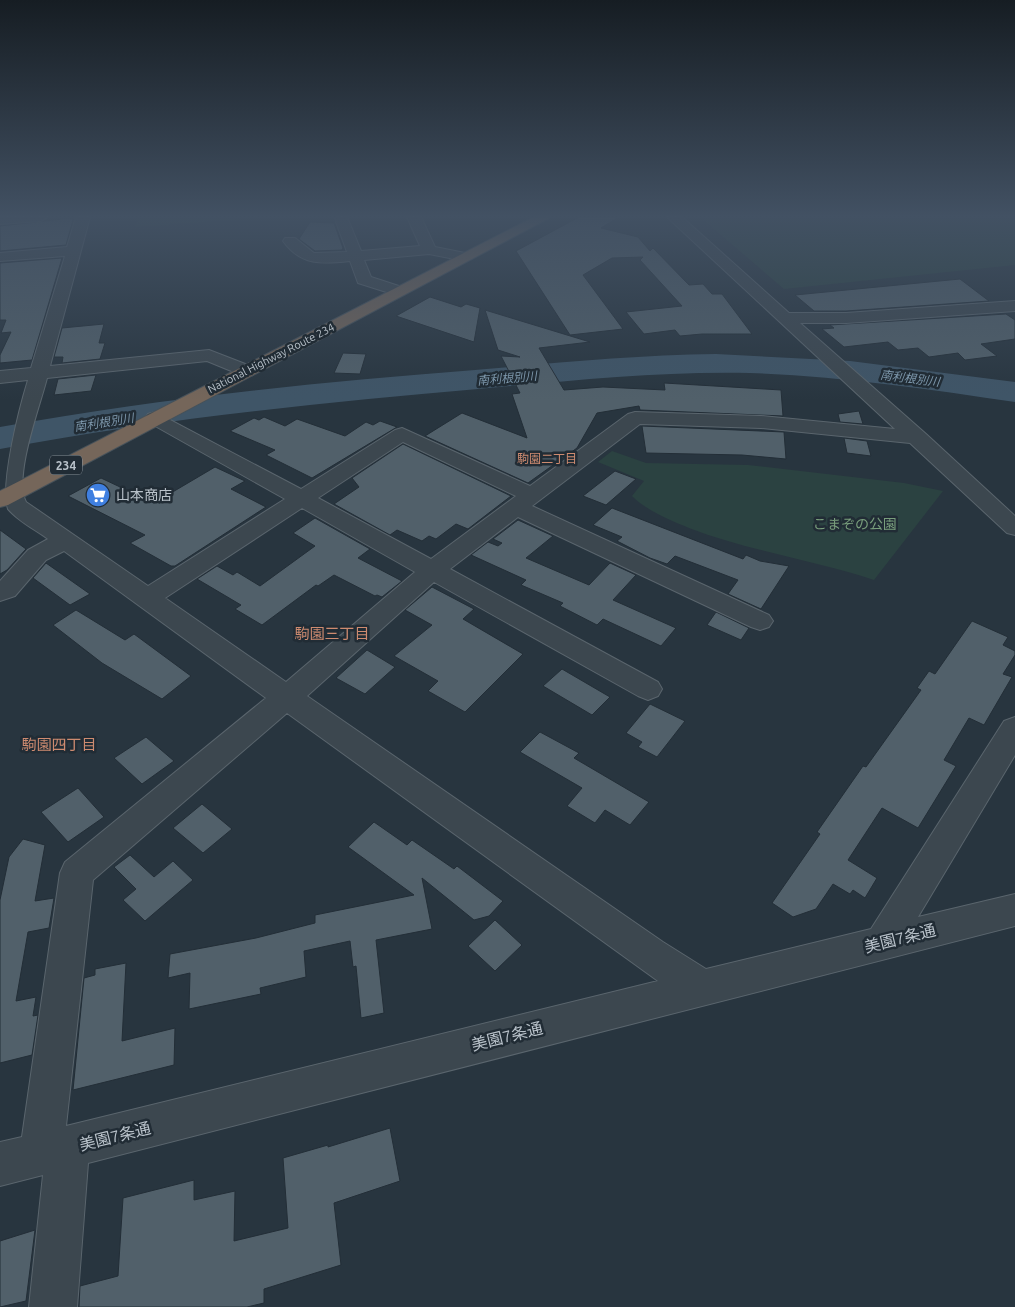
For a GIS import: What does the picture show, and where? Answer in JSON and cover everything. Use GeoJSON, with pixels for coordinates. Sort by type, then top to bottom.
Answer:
{"type":"FeatureCollection","features":[{"type":"Feature","properties":{"kind":"highway","name":"National Highway Route 234"},"geometry":{"type":"LineString","coordinates":[[268,342],[397,278]]}},
{"type":"Feature","properties":{"kind":"highway","name":"National Highway Route 234"},"geometry":{"type":"LineString","coordinates":[[211,371],[239,363],[399,292],[426,278]]}},
{"type":"Feature","properties":{"kind":"highway","name":"National Highway Route 234"},"geometry":{"type":"LineString","coordinates":[[11,469],[80,438],[159,407],[207,391],[239,363]]}},
{"type":"Feature","properties":{"kind":"highway","name":"National Highway Route 234"},"geometry":{"type":"LineString","coordinates":[[11,469],[133,430],[159,407]]}},
{"type":"Feature","properties":{"kind":"street"},"geometry":{"type":"LineString","coordinates":[[67,278],[41,373],[11,469],[16,506],[650,955],[702,988]]}},
{"type":"Feature","properties":{"kind":"street"},"geometry":{"type":"LineString","coordinates":[[363,278],[364,280],[399,292]]}},
{"type":"Feature","properties":{"kind":"street"},"geometry":{"type":"LineString","coordinates":[[740,278],[918,438],[1011,516]]}},
{"type":"Feature","properties":{"kind":"street"},"geometry":{"type":"LineString","coordinates":[[784,318],[846,318],[1015,306]]}},
{"type":"Feature","properties":{"kind":"street"},"geometry":{"type":"LineString","coordinates":[[0,377],[209,355],[239,363]]}},
{"type":"Feature","properties":{"kind":"street"},"geometry":{"type":"LineString","coordinates":[[159,407],[303,499],[648,689]]}},
{"type":"Feature","properties":{"kind":"street"},"geometry":{"type":"LineString","coordinates":[[52,1307],[55,1151],[77,873],[286,698],[432,570],[635,418],[761,422],[918,438]]}},
{"type":"Feature","properties":{"kind":"street"},"geometry":{"type":"LineString","coordinates":[[147,598],[402,434],[525,502],[760,621]]}},
{"type":"Feature","properties":{"kind":"street"},"geometry":{"type":"LineString","coordinates":[[0,593],[6,590],[37,555],[66,540]]}},
{"type":"Feature","properties":{"kind":"street"},"geometry":{"type":"LineString","coordinates":[[883,942],[1015,729]]}},
{"type":"Feature","properties":{"kind":"street","name":"美園7条通"},"geometry":{"type":"LineString","coordinates":[[0,1164],[1015,910]]}},
{"type":"Feature","properties":{"kind":"green space"},"geometry":{"type":"Polygon","coordinates":[[[771,278],[890,278],[784,289],[771,278]]]}},
{"type":"Feature","properties":{"kind":"green space","name":"こまぞの公園"},"geometry":{"type":"Polygon","coordinates":[[[612,451],[646,463],[748,465],[904,483],[943,491],[874,580],[735,543],[689,528],[659,515],[632,496],[644,481],[598,462],[612,451]]]}},
{"type":"Feature","properties":{"kind":"building"},"geometry":{"type":"Polygon","coordinates":[[[0,278],[56,278],[32,360],[0,363],[0,355],[11,332],[1,333],[6,320],[0,320],[0,278]]]}},
{"type":"Feature","properties":{"kind":"building"},"geometry":{"type":"Polygon","coordinates":[[[533,278],[585,278],[623,329],[570,335],[533,278]]]}},
{"type":"Feature","properties":{"kind":"building"},"geometry":{"type":"Polygon","coordinates":[[[656,278],[682,278],[689,285],[703,284],[712,294],[722,294],[752,334],[680,336],[675,330],[644,334],[626,312],[682,306],[656,278]]]}},
{"type":"Feature","properties":{"kind":"building"},"geometry":{"type":"Polygon","coordinates":[[[960,279],[989,301],[846,311],[814,311],[795,295],[960,279]]]}},
{"type":"Feature","properties":{"kind":"building"},"geometry":{"type":"Polygon","coordinates":[[[430,297],[461,307],[466,304],[480,308],[474,342],[396,316],[430,297]]]}},
{"type":"Feature","properties":{"kind":"building"},"geometry":{"type":"Polygon","coordinates":[[[485,310],[590,342],[539,348],[564,390],[603,387],[665,390],[664,383],[781,390],[783,416],[640,410],[639,406],[597,413],[577,448],[528,483],[425,436],[462,413],[527,438],[512,394],[520,393],[501,356],[520,357],[498,350],[485,310]]]}},
{"type":"Feature","properties":{"kind":"building"},"geometry":{"type":"Polygon","coordinates":[[[1006,314],[1015,320],[1015,339],[981,344],[997,356],[965,360],[958,353],[929,357],[918,348],[898,350],[888,342],[844,347],[822,329],[834,328],[830,325],[1006,314]]]}},
{"type":"Feature","properties":{"kind":"building"},"geometry":{"type":"Polygon","coordinates":[[[104,324],[99,343],[105,343],[100,359],[62,363],[63,357],[54,357],[62,328],[104,324]]]}},
{"type":"Feature","properties":{"kind":"building"},"geometry":{"type":"Polygon","coordinates":[[[343,353],[366,354],[360,374],[334,373],[343,353]]]}},
{"type":"Feature","properties":{"kind":"building"},"geometry":{"type":"Polygon","coordinates":[[[96,375],[91,391],[54,395],[58,379],[96,375]]]}},
{"type":"Feature","properties":{"kind":"building"},"geometry":{"type":"Polygon","coordinates":[[[859,411],[863,424],[840,422],[838,414],[859,411]]]}},
{"type":"Feature","properties":{"kind":"building"},"geometry":{"type":"Polygon","coordinates":[[[264,417],[285,426],[297,419],[345,436],[366,422],[373,425],[380,421],[397,427],[312,478],[266,455],[275,450],[230,431],[254,418],[259,420],[264,417]]]}},
{"type":"Feature","properties":{"kind":"building"},"geometry":{"type":"Polygon","coordinates":[[[642,426],[784,432],[786,459],[742,455],[646,453],[642,426]]]}},
{"type":"Feature","properties":{"kind":"building"},"geometry":{"type":"Polygon","coordinates":[[[844,438],[867,441],[871,456],[847,453],[844,438]]]}},
{"type":"Feature","properties":{"kind":"building"},"geometry":{"type":"Polygon","coordinates":[[[403,444],[511,496],[468,529],[456,524],[436,539],[429,536],[422,541],[397,530],[390,535],[334,504],[359,487],[352,478],[403,444]]]}},
{"type":"Feature","properties":{"kind":"building"},"geometry":{"type":"Polygon","coordinates":[[[215,467],[245,481],[231,489],[266,507],[175,566],[171,566],[130,543],[145,535],[68,496],[101,478],[154,503],[215,467]]]}},
{"type":"Feature","properties":{"kind":"building"},"geometry":{"type":"Polygon","coordinates":[[[615,471],[636,479],[606,505],[583,496],[615,471]]]}},
{"type":"Feature","properties":{"kind":"building"},"geometry":{"type":"Polygon","coordinates":[[[612,508],[743,559],[746,555],[760,561],[789,566],[761,609],[728,594],[738,580],[675,556],[667,564],[650,558],[617,541],[622,537],[593,525],[612,508]]]}},
{"type":"Feature","properties":{"kind":"building"},"geometry":{"type":"Polygon","coordinates":[[[315,518],[370,549],[358,558],[402,581],[382,597],[375,596],[334,575],[318,586],[316,585],[262,625],[235,609],[241,605],[197,579],[217,566],[233,575],[237,572],[260,586],[315,546],[293,533],[315,518]]]}},
{"type":"Feature","properties":{"kind":"building"},"geometry":{"type":"Polygon","coordinates":[[[518,520],[553,536],[526,558],[589,585],[610,563],[636,575],[613,600],[676,628],[661,646],[603,619],[597,625],[560,606],[563,603],[521,585],[526,580],[471,555],[488,542],[498,546],[502,543],[493,539],[518,520]]]}},
{"type":"Feature","properties":{"kind":"building"},"geometry":{"type":"Polygon","coordinates":[[[0,530],[26,549],[7,570],[0,574],[0,530]]]}},
{"type":"Feature","properties":{"kind":"building"},"geometry":{"type":"Polygon","coordinates":[[[46,563],[90,594],[70,605],[33,578],[46,563]]]}},
{"type":"Feature","properties":{"kind":"building"},"geometry":{"type":"Polygon","coordinates":[[[432,587],[474,609],[463,619],[523,654],[465,712],[428,691],[438,681],[394,656],[432,625],[405,610],[432,587]]]}},
{"type":"Feature","properties":{"kind":"building"},"geometry":{"type":"Polygon","coordinates":[[[76,610],[125,640],[134,634],[191,676],[162,699],[102,663],[53,625],[76,610]]]}},
{"type":"Feature","properties":{"kind":"building"},"geometry":{"type":"Polygon","coordinates":[[[716,612],[749,628],[741,640],[707,625],[716,612]]]}},
{"type":"Feature","properties":{"kind":"building"},"geometry":{"type":"Polygon","coordinates":[[[972,621],[1008,637],[1003,645],[1015,651],[1015,655],[1003,674],[1012,677],[984,725],[969,718],[944,760],[956,766],[918,828],[882,808],[848,860],[877,878],[865,898],[853,890],[850,894],[833,884],[816,909],[793,917],[772,903],[820,834],[817,832],[863,766],[866,767],[921,690],[917,688],[929,671],[935,674],[972,621]]]}},
{"type":"Feature","properties":{"kind":"building"},"geometry":{"type":"Polygon","coordinates":[[[367,650],[395,667],[365,694],[336,678],[367,650]]]}},
{"type":"Feature","properties":{"kind":"building"},"geometry":{"type":"Polygon","coordinates":[[[562,669],[610,697],[592,715],[543,686],[562,669]]]}},
{"type":"Feature","properties":{"kind":"building"},"geometry":{"type":"Polygon","coordinates":[[[650,704],[685,721],[657,757],[638,747],[642,742],[626,733],[650,704]]]}},
{"type":"Feature","properties":{"kind":"building"},"geometry":{"type":"Polygon","coordinates":[[[540,732],[579,753],[574,758],[649,802],[630,825],[605,810],[595,823],[567,806],[582,788],[520,752],[540,732]]]}},
{"type":"Feature","properties":{"kind":"building"},"geometry":{"type":"Polygon","coordinates":[[[146,737],[174,761],[142,784],[114,758],[146,737]]]}},
{"type":"Feature","properties":{"kind":"building"},"geometry":{"type":"Polygon","coordinates":[[[78,788],[104,817],[68,842],[41,812],[78,788]]]}},
{"type":"Feature","properties":{"kind":"building"},"geometry":{"type":"Polygon","coordinates":[[[202,804],[232,829],[203,853],[173,828],[202,804]]]}},
{"type":"Feature","properties":{"kind":"building"},"geometry":{"type":"Polygon","coordinates":[[[374,822],[407,845],[412,840],[454,869],[457,866],[503,901],[489,916],[474,920],[422,878],[432,929],[376,940],[384,1013],[361,1018],[356,966],[353,967],[350,941],[304,951],[306,977],[260,988],[261,994],[189,1009],[190,973],[168,978],[170,954],[256,938],[315,923],[315,915],[414,895],[348,847],[374,822]]]}},
{"type":"Feature","properties":{"kind":"building"},"geometry":{"type":"Polygon","coordinates":[[[23,839],[45,845],[35,901],[54,898],[49,928],[28,932],[16,1001],[36,997],[33,1016],[38,1015],[32,1055],[0,1063],[0,900],[9,857],[23,839]]]}},
{"type":"Feature","properties":{"kind":"building"},"geometry":{"type":"Polygon","coordinates":[[[130,855],[154,877],[173,861],[193,880],[145,921],[123,900],[136,889],[114,867],[130,855]]]}},
{"type":"Feature","properties":{"kind":"building"},"geometry":{"type":"Polygon","coordinates":[[[495,920],[522,945],[495,971],[468,946],[495,920]]]}},
{"type":"Feature","properties":{"kind":"building"},"geometry":{"type":"Polygon","coordinates":[[[126,963],[122,1041],[175,1028],[174,1065],[73,1090],[84,978],[95,975],[95,969],[126,963]]]}},
{"type":"Feature","properties":{"kind":"building"},"geometry":{"type":"Polygon","coordinates":[[[390,1128],[400,1181],[334,1203],[341,1265],[264,1289],[264,1303],[247,1307],[79,1307],[80,1286],[118,1276],[123,1198],[194,1180],[194,1200],[235,1191],[234,1241],[288,1228],[283,1158],[328,1145],[328,1147],[390,1128]]]}},
{"type":"Feature","properties":{"kind":"building"},"geometry":{"type":"Polygon","coordinates":[[[35,1230],[26,1301],[0,1307],[0,1241],[35,1230]]]}},
{"type":"Feature","properties":{"kind":"waterway","name":"南利根別川"},"geometry":{"type":"LineString","coordinates":[[0,438],[119,417],[238,401],[648,365],[716,363],[817,368],[916,378],[1015,392]]}},
{"type":"Feature","properties":{"kind":"place","name":"山本商店"},"geometry":{"type":"Point","coordinates":[98,495]}},
{"type":"Feature","properties":{"kind":"district","name":"駒園二丁目"},"geometry":{"type":"Point","coordinates":[547,458]}},
{"type":"Feature","properties":{"kind":"district","name":"駒園三丁目"},"geometry":{"type":"Point","coordinates":[332,633]}},
{"type":"Feature","properties":{"kind":"district","name":"駒園四丁目"},"geometry":{"type":"Point","coordinates":[59,744]}}]}
